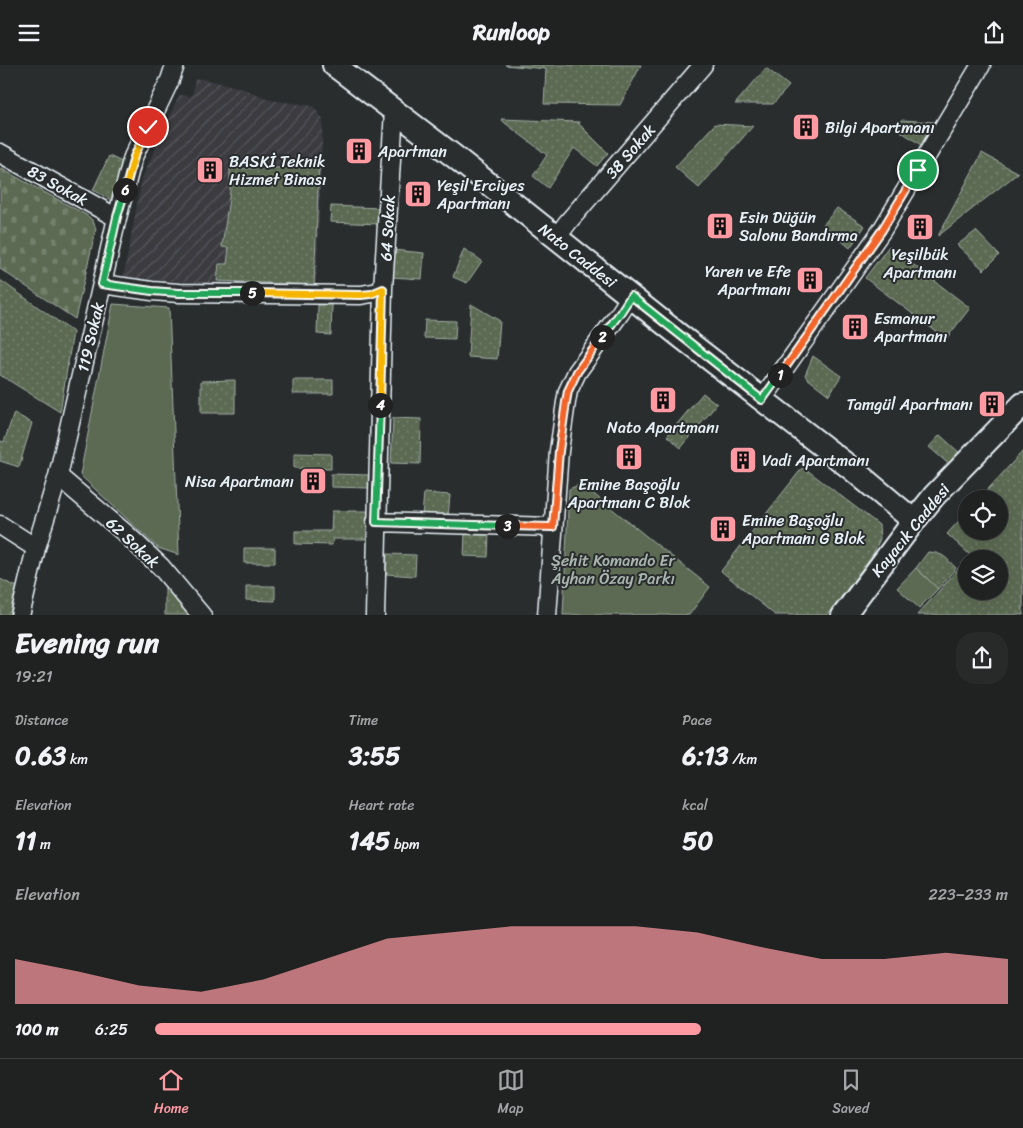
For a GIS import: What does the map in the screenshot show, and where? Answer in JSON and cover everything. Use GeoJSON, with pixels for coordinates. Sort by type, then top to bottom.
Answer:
{"type":"FeatureCollection","features":[{"type":"Feature","properties":{"kind":"main road","name":"Nato Caddesi"},"geometry":{"type":"LineString","coordinates":[[334,65],[455,157],[852,469],[914,521]]}},
{"type":"Feature","properties":{"kind":"main road","name":"Kayacık Caddesi"},"geometry":{"type":"LineString","coordinates":[[843,615],[934,497],[1023,404]]}},
{"type":"Feature","properties":{"kind":"street","name":"119 Sokak"},"geometry":{"type":"LineString","coordinates":[[20,615],[36,548],[58,476],[117,217],[134,157],[170,80],[175,65]]}},
{"type":"Feature","properties":{"kind":"street","name":"38 Sokak"},"geometry":{"type":"LineString","coordinates":[[556,237],[703,65]]}},
{"type":"Feature","properties":{"kind":"street"},"geometry":{"type":"LineString","coordinates":[[762,400],[882,230],[981,65]]}},
{"type":"Feature","properties":{"kind":"street","name":"64 Sokak"},"geometry":{"type":"LineString","coordinates":[[375,615],[383,289],[394,111]]}},
{"type":"Feature","properties":{"kind":"street","name":"83 Sokak"},"geometry":{"type":"LineString","coordinates":[[0,153],[117,217]]}},
{"type":"Feature","properties":{"kind":"street"},"geometry":{"type":"LineString","coordinates":[[102,284],[179,293],[361,295],[371,294],[383,289]]}},
{"type":"Feature","properties":{"kind":"street"},"geometry":{"type":"LineString","coordinates":[[548,615],[559,451],[568,391],[577,372],[631,296]]}},
{"type":"Feature","properties":{"kind":"street","name":"62 Sokak"},"geometry":{"type":"LineString","coordinates":[[58,476],[161,567],[202,615]]}},
{"type":"Feature","properties":{"kind":"street"},"geometry":{"type":"LineString","coordinates":[[376,522],[553,527]]}},
{"type":"Feature","properties":{"kind":"street"},"geometry":{"type":"LineString","coordinates":[[0,525],[36,548]]}},
{"type":"Feature","properties":{"kind":"shaded area"},"geometry":{"type":"Polygon","coordinates":[[[195,79],[203,79],[242,88],[271,100],[313,106],[323,119],[316,287],[123,278],[142,178],[179,95],[192,96],[195,79]]]}},
{"type":"Feature","properties":{"kind":"green space"},"geometry":{"type":"Polygon","coordinates":[[[505,65],[641,65],[620,105],[544,104],[546,69],[505,65]]]}},
{"type":"Feature","properties":{"kind":"green space"},"geometry":{"type":"Polygon","coordinates":[[[766,68],[789,86],[773,104],[735,104],[766,68]]]}},
{"type":"Feature","properties":{"kind":"green space"},"geometry":{"type":"Polygon","coordinates":[[[501,119],[579,122],[608,153],[597,166],[574,148],[548,188],[533,176],[547,155],[501,119]]]}},
{"type":"Feature","properties":{"kind":"green space"},"geometry":{"type":"Polygon","coordinates":[[[901,120],[934,122],[921,145],[896,128],[901,120]]]}},
{"type":"Feature","properties":{"kind":"green space"},"geometry":{"type":"Polygon","coordinates":[[[715,124],[753,126],[699,188],[675,167],[715,124]]]}},
{"type":"Feature","properties":{"kind":"green space"},"geometry":{"type":"Polygon","coordinates":[[[982,153],[1018,173],[938,236],[982,153]]]}},
{"type":"Feature","properties":{"kind":"green space"},"geometry":{"type":"Polygon","coordinates":[[[109,156],[122,162],[111,200],[93,190],[109,156]]]}},
{"type":"Feature","properties":{"kind":"green space"},"geometry":{"type":"Polygon","coordinates":[[[319,167],[314,285],[217,281],[219,264],[227,264],[229,248],[222,247],[230,191],[230,169],[319,167]]]}},
{"type":"Feature","properties":{"kind":"green space"},"geometry":{"type":"Polygon","coordinates":[[[0,168],[88,216],[93,221],[96,229],[75,319],[0,269],[0,168]]]}},
{"type":"Feature","properties":{"kind":"green space"},"geometry":{"type":"Polygon","coordinates":[[[331,206],[380,208],[379,224],[330,222],[331,206]]]}},
{"type":"Feature","properties":{"kind":"green space"},"geometry":{"type":"Polygon","coordinates":[[[837,208],[865,226],[850,248],[823,225],[837,208]]]}},
{"type":"Feature","properties":{"kind":"green space"},"geometry":{"type":"Polygon","coordinates":[[[976,231],[999,255],[984,270],[957,245],[976,231]]]}},
{"type":"Feature","properties":{"kind":"green space"},"geometry":{"type":"Polygon","coordinates":[[[889,246],[970,308],[946,339],[865,278],[889,246]]]}},
{"type":"Feature","properties":{"kind":"green space"},"geometry":{"type":"Polygon","coordinates":[[[464,249],[482,261],[467,283],[453,277],[464,249]]]}},
{"type":"Feature","properties":{"kind":"green space"},"geometry":{"type":"Polygon","coordinates":[[[393,250],[424,253],[422,279],[391,277],[393,250]]]}},
{"type":"Feature","properties":{"kind":"green space"},"geometry":{"type":"Polygon","coordinates":[[[0,280],[73,332],[60,412],[0,375],[0,280]]]}},
{"type":"Feature","properties":{"kind":"green space"},"geometry":{"type":"Polygon","coordinates":[[[113,304],[169,308],[179,555],[158,548],[80,475],[113,304]]]}},
{"type":"Feature","properties":{"kind":"green space"},"geometry":{"type":"Polygon","coordinates":[[[471,304],[500,321],[497,359],[468,357],[471,304]]]}},
{"type":"Feature","properties":{"kind":"green space"},"geometry":{"type":"Polygon","coordinates":[[[318,305],[332,305],[331,335],[317,334],[318,305]]]}},
{"type":"Feature","properties":{"kind":"green space"},"geometry":{"type":"Polygon","coordinates":[[[425,320],[456,321],[455,339],[424,338],[425,320]]]}},
{"type":"Feature","properties":{"kind":"green space"},"geometry":{"type":"Polygon","coordinates":[[[813,356],[841,376],[829,395],[805,375],[813,356]]]}},
{"type":"Feature","properties":{"kind":"green space"},"geometry":{"type":"Polygon","coordinates":[[[235,380],[235,413],[201,413],[201,381],[235,380]]]}},
{"type":"Feature","properties":{"kind":"green space"},"geometry":{"type":"Polygon","coordinates":[[[293,380],[333,380],[333,394],[293,394],[293,380]]]}},
{"type":"Feature","properties":{"kind":"green space"},"geometry":{"type":"Polygon","coordinates":[[[703,393],[717,404],[681,448],[667,436],[703,393]]]}},
{"type":"Feature","properties":{"kind":"green space"},"geometry":{"type":"Polygon","coordinates":[[[14,413],[32,423],[19,467],[0,461],[0,441],[4,442],[14,413]]]}},
{"type":"Feature","properties":{"kind":"green space"},"geometry":{"type":"Polygon","coordinates":[[[393,418],[421,419],[420,464],[391,463],[393,418]]]}},
{"type":"Feature","properties":{"kind":"green space"},"geometry":{"type":"Polygon","coordinates":[[[940,435],[963,456],[952,467],[929,447],[940,435]]]}},
{"type":"Feature","properties":{"kind":"green space"},"geometry":{"type":"Polygon","coordinates":[[[1023,451],[1023,615],[917,615],[958,568],[958,600],[1008,600],[1008,550],[965,550],[947,534],[958,522],[958,540],[1008,540],[1008,490],[987,490],[1023,451]]]}},
{"type":"Feature","properties":{"kind":"green space"},"geometry":{"type":"Polygon","coordinates":[[[294,453],[331,454],[331,469],[294,468],[294,453]]]}},
{"type":"Feature","properties":{"kind":"green space"},"geometry":{"type":"Polygon","coordinates":[[[803,467],[879,525],[880,539],[873,554],[828,615],[775,615],[721,571],[803,467]]]}},
{"type":"Feature","properties":{"kind":"green space"},"geometry":{"type":"Polygon","coordinates":[[[331,474],[370,475],[370,488],[331,487],[331,474]]]}},
{"type":"Feature","properties":{"kind":"green space","name":"Şehit Komando Er Ayhan Özay Parkı"},"geometry":{"type":"Polygon","coordinates":[[[581,484],[710,587],[689,615],[563,615],[569,489],[581,484]]]}},
{"type":"Feature","properties":{"kind":"green space"},"geometry":{"type":"Polygon","coordinates":[[[424,493],[450,495],[448,518],[422,516],[424,493]]]}},
{"type":"Feature","properties":{"kind":"green space"},"geometry":{"type":"Polygon","coordinates":[[[332,511],[368,511],[367,539],[333,539],[332,545],[295,544],[295,531],[331,531],[332,511]]]}},
{"type":"Feature","properties":{"kind":"green space"},"geometry":{"type":"Polygon","coordinates":[[[465,533],[489,534],[488,557],[464,556],[465,533]]]}},
{"type":"Feature","properties":{"kind":"green space"},"geometry":{"type":"Polygon","coordinates":[[[244,548],[275,548],[275,563],[244,563],[244,548]]]}},
{"type":"Feature","properties":{"kind":"green space"},"geometry":{"type":"Polygon","coordinates":[[[928,552],[941,555],[956,568],[938,589],[916,568],[928,552]]]}},
{"type":"Feature","properties":{"kind":"green space"},"geometry":{"type":"Polygon","coordinates":[[[387,554],[416,555],[415,576],[386,574],[387,554]]]}},
{"type":"Feature","properties":{"kind":"green space"},"geometry":{"type":"Polygon","coordinates":[[[916,568],[938,589],[919,608],[897,588],[916,568]]]}},
{"type":"Feature","properties":{"kind":"green space"},"geometry":{"type":"Polygon","coordinates":[[[0,579],[17,587],[9,615],[0,615],[0,579]]]}},
{"type":"Feature","properties":{"kind":"green space"},"geometry":{"type":"Polygon","coordinates":[[[246,586],[275,586],[275,601],[246,600],[246,586]]]}},
{"type":"Feature","properties":{"kind":"green space"},"geometry":{"type":"Polygon","coordinates":[[[165,587],[192,615],[165,615],[165,587]]]}},
{"type":"Feature","properties":{"kind":"place","name":"Bilgi Apartmanı"},"geometry":{"type":"Point","coordinates":[806,127]}},
{"type":"Feature","properties":{"kind":"place","name":"Apartman"},"geometry":{"type":"Point","coordinates":[359,151]}},
{"type":"Feature","properties":{"kind":"place","name":"BASKİ Teknik Hizmet Binası"},"geometry":{"type":"Point","coordinates":[210,170]}},
{"type":"Feature","properties":{"kind":"place","name":"Yeşil Erciyes Apartmanı"},"geometry":{"type":"Point","coordinates":[418,194]}},
{"type":"Feature","properties":{"kind":"place","name":"Esin Düğün Salonu Bandırma"},"geometry":{"type":"Point","coordinates":[720,226]}},
{"type":"Feature","properties":{"kind":"place","name":"Yeşilbük Apartmanı"},"geometry":{"type":"Point","coordinates":[920,227]}},
{"type":"Feature","properties":{"kind":"place","name":"Yaren ve Efe Apartmanı"},"geometry":{"type":"Point","coordinates":[810,280]}},
{"type":"Feature","properties":{"kind":"place","name":"Esmanur Apartmanı"},"geometry":{"type":"Point","coordinates":[855,327]}},
{"type":"Feature","properties":{"kind":"place","name":"Nato Apartmanı"},"geometry":{"type":"Point","coordinates":[663,400]}},
{"type":"Feature","properties":{"kind":"place","name":"Tamgül Apartmanı"},"geometry":{"type":"Point","coordinates":[992,404]}},
{"type":"Feature","properties":{"kind":"place","name":"Emine Başoğlu Apartmanı C Blok"},"geometry":{"type":"Point","coordinates":[629,457]}},
{"type":"Feature","properties":{"kind":"place","name":"Vadi Apartmanı"},"geometry":{"type":"Point","coordinates":[743,460]}},
{"type":"Feature","properties":{"kind":"place","name":"Nisa Apartmanı"},"geometry":{"type":"Point","coordinates":[313,481]}},
{"type":"Feature","properties":{"kind":"place","name":"Emine Başoğlu Apartmanı G Blok"},"geometry":{"type":"Point","coordinates":[723,529]}},
{"type":"Feature","properties":{"kind":"route"},"geometry":{"type":"LineString","coordinates":[[148,127],[134,157],[117,217],[102,284],[179,293],[361,295],[371,294],[383,289],[376,522],[553,527],[559,451],[568,391],[577,372],[631,296],[762,400],[882,230],[918,170]]}}]}
